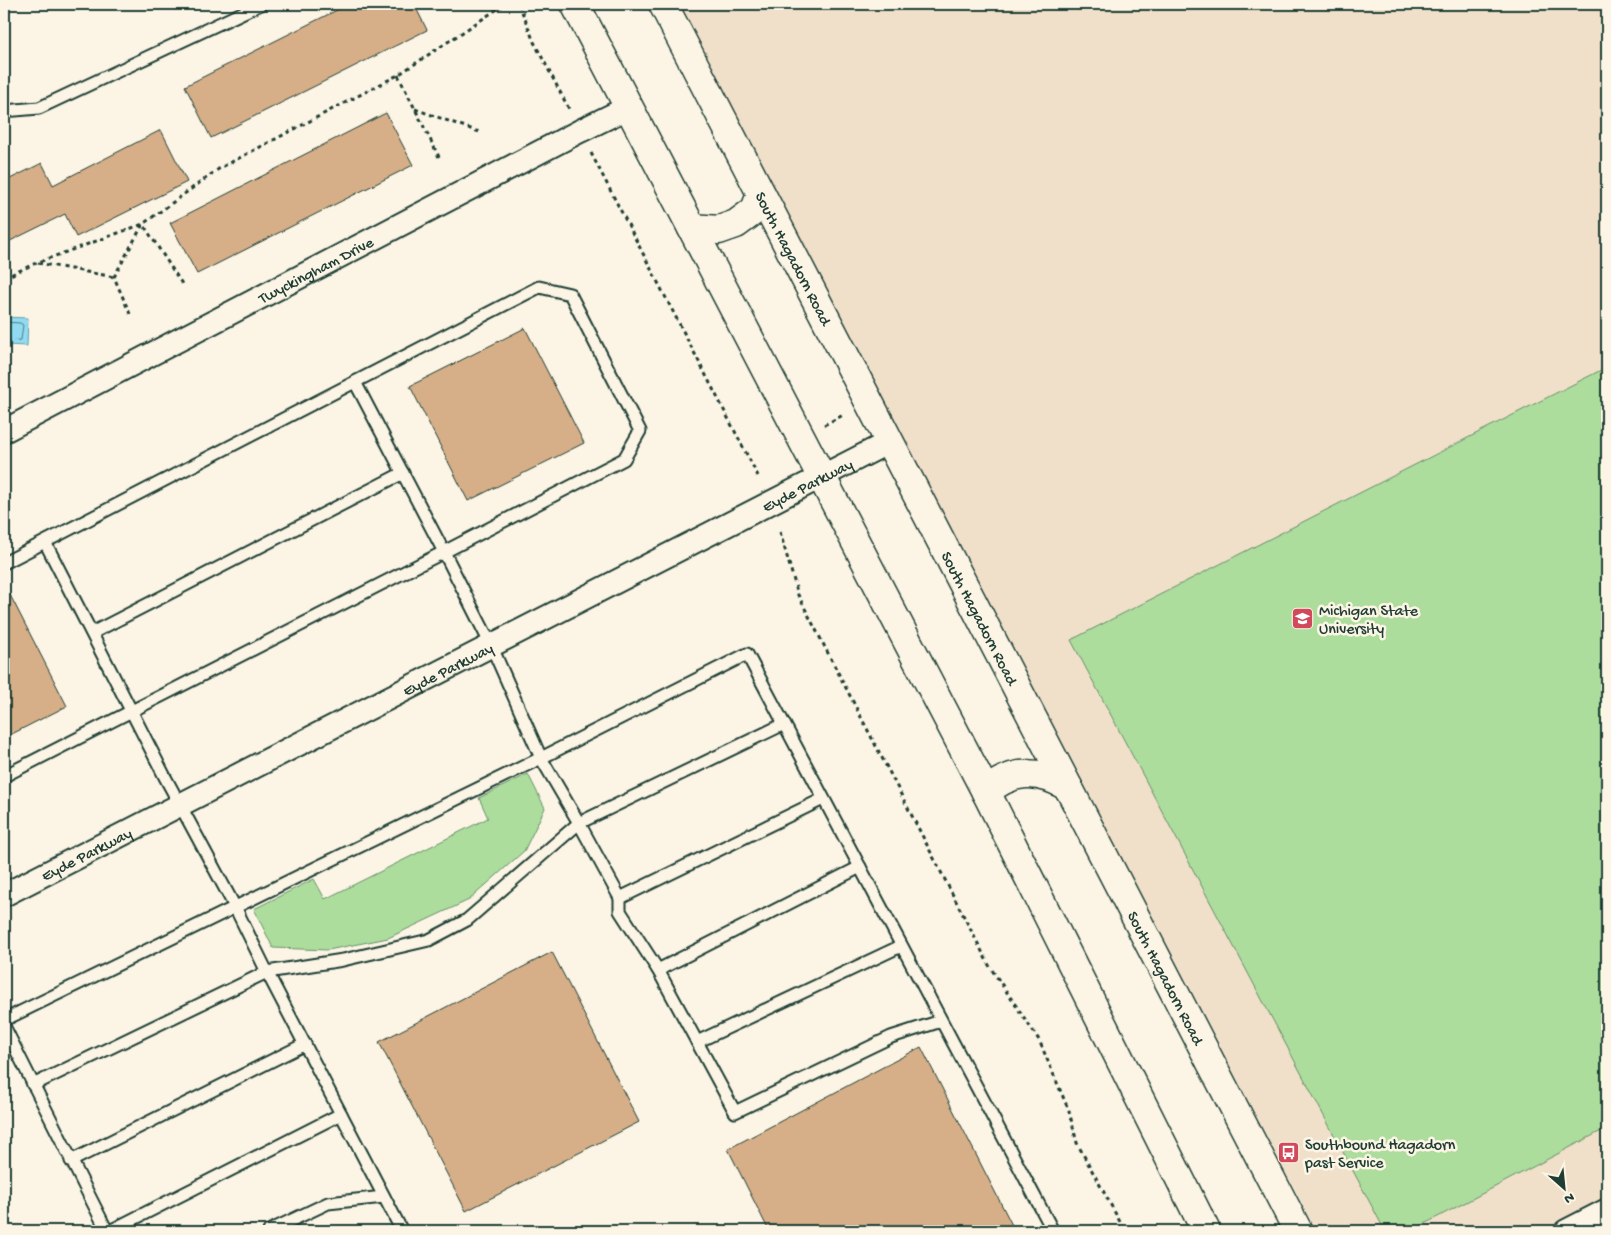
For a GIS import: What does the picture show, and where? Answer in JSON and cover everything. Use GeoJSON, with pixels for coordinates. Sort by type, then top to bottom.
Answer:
{"type":"FeatureCollection","features":[{"type":"Feature","properties":{"kind":"street"},"geometry":{"type":"LineString","coordinates":[[575,4],[986,792],[1206,1231]]}},
{"type":"Feature","properties":{"kind":"street","name":"South Hagadorn Road"},"geometry":{"type":"LineString","coordinates":[[663,4],[1298,1231]]}},
{"type":"Feature","properties":{"kind":"street","name":"Twyckingham Drive"},"geometry":{"type":"LineString","coordinates":[[4,431],[629,107]]}},
{"type":"Feature","properties":{"kind":"street"},"geometry":{"type":"LineString","coordinates":[[692,228],[719,230],[736,224],[755,210],[761,194]]}},
{"type":"Feature","properties":{"kind":"street","name":"Eyde Parkway"},"geometry":{"type":"LineString","coordinates":[[4,895],[889,442]]}},
{"type":"Feature","properties":{"kind":"street"},"geometry":{"type":"LineString","coordinates":[[986,792],[995,784],[1006,779],[1030,774],[1056,780],[1068,787]]}},
{"type":"Feature","properties":{"kind":"street"},"geometry":{"type":"LineString","coordinates":[[1574,1229],[1607,1210]]}},
{"type":"Feature","properties":{"kind":"lane"},"geometry":{"type":"LineString","coordinates":[[4,111],[39,108],[261,4]]}},
{"type":"Feature","properties":{"kind":"lane"},"geometry":{"type":"LineString","coordinates":[[4,563],[540,287],[570,294],[640,432],[624,458],[4,776]]}},
{"type":"Feature","properties":{"kind":"lane"},"geometry":{"type":"LineString","coordinates":[[354,382],[491,645],[541,758],[620,898],[620,911],[658,970],[735,1112],[890,1037],[941,1021]]}},
{"type":"Feature","properties":{"kind":"lane"},"geometry":{"type":"LineString","coordinates":[[92,633],[403,473]]}},
{"type":"Feature","properties":{"kind":"lane"},"geometry":{"type":"LineString","coordinates":[[45,542],[402,1231]]}},
{"type":"Feature","properties":{"kind":"lane"},"geometry":{"type":"LineString","coordinates":[[4,1020],[541,758],[746,654],[1053,1231]]}},
{"type":"Feature","properties":{"kind":"lane"},"geometry":{"type":"LineString","coordinates":[[33,1085],[267,972],[343,960],[429,940],[467,920],[579,823],[784,724]]}},
{"type":"Feature","properties":{"kind":"lane"},"geometry":{"type":"LineString","coordinates":[[620,898],[823,798]]}},
{"type":"Feature","properties":{"kind":"lane"},"geometry":{"type":"LineString","coordinates":[[658,970],[860,867]]}},
{"type":"Feature","properties":{"kind":"lane"},"geometry":{"type":"LineString","coordinates":[[697,1042],[901,946]]}},
{"type":"Feature","properties":{"kind":"lane"},"geometry":{"type":"LineString","coordinates":[[4,1026],[108,1231],[341,1114]]}},
{"type":"Feature","properties":{"kind":"lane"},"geometry":{"type":"LineString","coordinates":[[71,1161],[305,1044]]}},
{"type":"Feature","properties":{"kind":"lane"},"geometry":{"type":"LineString","coordinates":[[269,1231],[328,1203],[384,1197]]}},
{"type":"Feature","properties":{"kind":"path"},"geometry":{"type":"LineString","coordinates":[[4,278],[36,263],[143,224],[220,168],[398,75],[505,4]]}},
{"type":"Feature","properties":{"kind":"path"},"geometry":{"type":"LineString","coordinates":[[519,4],[534,42],[758,476]]}},
{"type":"Feature","properties":{"kind":"path"},"geometry":{"type":"LineString","coordinates":[[398,75],[439,157]]}},
{"type":"Feature","properties":{"kind":"path"},"geometry":{"type":"LineString","coordinates":[[415,109],[482,133]]}},
{"type":"Feature","properties":{"kind":"path"},"geometry":{"type":"LineString","coordinates":[[114,277],[143,224]]}},
{"type":"Feature","properties":{"kind":"path"},"geometry":{"type":"LineString","coordinates":[[143,224],[184,287]]}},
{"type":"Feature","properties":{"kind":"path"},"geometry":{"type":"LineString","coordinates":[[36,263],[114,277]]}},
{"type":"Feature","properties":{"kind":"path"},"geometry":{"type":"LineString","coordinates":[[114,277],[130,314]]}},
{"type":"Feature","properties":{"kind":"path"},"geometry":{"type":"LineString","coordinates":[[822,425],[852,410]]}},
{"type":"Feature","properties":{"kind":"path"},"geometry":{"type":"LineString","coordinates":[[780,532],[798,595],[990,967],[1039,1040],[1069,1111],[1077,1143],[1125,1231]]}},
{"type":"Feature","properties":{"kind":"shaded area","name":"Michigan State University"},"geometry":{"type":"Polygon","coordinates":[[[680,4],[1607,4],[1607,1231],[1316,1231],[680,4]]]}},
{"type":"Feature","properties":{"kind":"green space"},"geometry":{"type":"Polygon","coordinates":[[[1607,367],[1607,1128],[1411,1231],[1385,1231],[1071,640],[1607,367]]]}},
{"type":"Feature","properties":{"kind":"green space"},"geometry":{"type":"Polygon","coordinates":[[[528,774],[545,808],[524,851],[469,900],[388,938],[328,950],[273,948],[254,909],[314,879],[325,899],[488,818],[479,798],[528,774]]]}},
{"type":"Feature","properties":{"kind":"water"},"geometry":{"type":"Polygon","coordinates":[[[4,317],[28,318],[27,346],[4,345],[4,317]]]}},
{"type":"Feature","properties":{"kind":"building"},"geometry":{"type":"Polygon","coordinates":[[[349,4],[414,4],[427,30],[211,138],[185,86],[349,4]]]}},
{"type":"Feature","properties":{"kind":"building"},"geometry":{"type":"Polygon","coordinates":[[[386,113],[413,165],[197,274],[170,223],[386,113]]]}},
{"type":"Feature","properties":{"kind":"building"},"geometry":{"type":"Polygon","coordinates":[[[161,130],[187,182],[76,237],[65,214],[4,244],[4,182],[42,163],[53,185],[161,130]]]}},
{"type":"Feature","properties":{"kind":"building"},"geometry":{"type":"Polygon","coordinates":[[[525,328],[584,443],[468,501],[410,386],[525,328]]]}},
{"type":"Feature","properties":{"kind":"building"},"geometry":{"type":"Polygon","coordinates":[[[9,593],[67,706],[4,738],[4,595],[9,593]]]}},
{"type":"Feature","properties":{"kind":"building"},"geometry":{"type":"Polygon","coordinates":[[[552,952],[639,1122],[466,1211],[379,1042],[552,952]]]}},
{"type":"Feature","properties":{"kind":"building"},"geometry":{"type":"Polygon","coordinates":[[[921,1047],[1015,1231],[769,1231],[728,1149],[921,1047]]]}},
{"type":"Feature","properties":{"kind":"place","name":"Michigan State University"},"geometry":{"type":"Point","coordinates":[1303,618]}},
{"type":"Feature","properties":{"kind":"place","name":"Southbound Hagadorn past Service"},"geometry":{"type":"Point","coordinates":[1289,1152]}}]}
